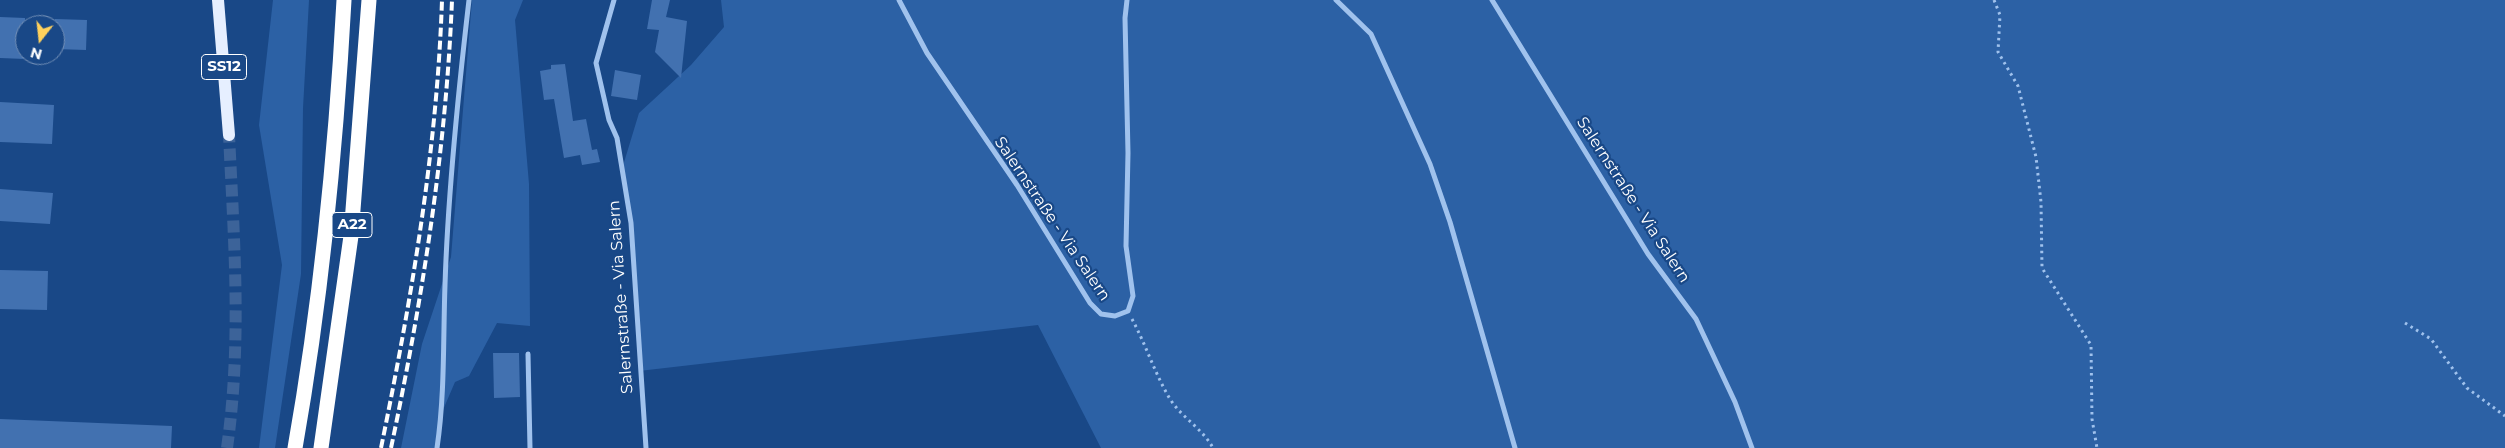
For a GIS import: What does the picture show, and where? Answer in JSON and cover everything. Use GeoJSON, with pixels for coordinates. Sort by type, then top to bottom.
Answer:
{"type":"FeatureCollection","features":[{"type":"Feature","properties":{"kind":"highway","name":"A22"},"geometry":{"type":"LineString","coordinates":[[295,448],[322,251],[339,92],[344,0]]}},
{"type":"Feature","properties":{"kind":"highway","name":"A22"},"geometry":{"type":"LineString","coordinates":[[321,448],[351,236],[359,159],[369,0]]}},
{"type":"Feature","properties":{"kind":"main road","name":"SS12"},"geometry":{"type":"LineString","coordinates":[[218,0],[229,135]]}},
{"type":"Feature","properties":{"kind":"street"},"geometry":{"type":"LineString","coordinates":[[437,448],[443,410],[445,284],[450,208],[469,0]]}},
{"type":"Feature","properties":{"kind":"street","name":"Salernstraße - Via Salern"},"geometry":{"type":"LineString","coordinates":[[614,0],[596,63],[609,120],[617,138],[631,223],[646,448]]}},
{"type":"Feature","properties":{"kind":"street","name":"Salernstraße - Via Salern"},"geometry":{"type":"LineString","coordinates":[[899,0],[927,54],[1017,186],[1090,303],[1101,314],[1115,316],[1128,311],[1134,296],[1126,246],[1128,152],[1125,18],[1127,0]]}},
{"type":"Feature","properties":{"kind":"street"},"geometry":{"type":"LineString","coordinates":[[1336,0],[1371,34],[1430,164],[1450,222],[1515,448]]}},
{"type":"Feature","properties":{"kind":"street","name":"Salernstraße - Via Salern"},"geometry":{"type":"LineString","coordinates":[[1492,0],[1648,254],[1696,318],[1735,402],[1752,448]]}},
{"type":"Feature","properties":{"kind":"street"},"geometry":{"type":"LineString","coordinates":[[528,354],[530,448]]}},
{"type":"Feature","properties":{"kind":"path"},"geometry":{"type":"LineString","coordinates":[[1994,0],[2000,16],[1998,52],[2018,86],[2036,157],[2041,202],[2042,268],[2091,346],[2092,419],[2098,448]]}},
{"type":"Feature","properties":{"kind":"path"},"geometry":{"type":"LineString","coordinates":[[1128,311],[1170,398],[1183,417],[1202,434],[1213,448]]}},
{"type":"Feature","properties":{"kind":"path"},"geometry":{"type":"LineString","coordinates":[[2405,323],[2431,339],[2467,388],[2505,416]]}},
{"type":"Feature","properties":{"kind":"shaded area"},"geometry":{"type":"Polygon","coordinates":[[[273,0],[309,0],[303,108],[301,274],[275,448],[259,448],[282,265],[259,125],[273,0]]]}},
{"type":"Feature","properties":{"kind":"shaded area"},"geometry":{"type":"Polygon","coordinates":[[[472,0],[523,0],[515,20],[529,184],[530,326],[497,323],[469,376],[455,382],[443,410],[437,448],[401,448],[422,344],[451,257],[472,0]]]}},
{"type":"Feature","properties":{"kind":"shaded area"},"geometry":{"type":"Polygon","coordinates":[[[721,0],[2505,0],[2505,448],[1101,448],[1038,325],[639,371],[631,223],[622,169],[639,113],[691,65],[724,27],[721,0]]]}},
{"type":"Feature","properties":{"kind":"building"},"geometry":{"type":"Polygon","coordinates":[[[652,0],[670,0],[666,17],[687,21],[681,78],[655,52],[659,30],[647,29],[652,0]]]}},
{"type":"Feature","properties":{"kind":"building"},"geometry":{"type":"Polygon","coordinates":[[[0,17],[15,18],[15,59],[0,58],[0,17]]]}},
{"type":"Feature","properties":{"kind":"building"},"geometry":{"type":"Polygon","coordinates":[[[65,19],[87,20],[86,50],[65,49],[65,19]]]}},
{"type":"Feature","properties":{"kind":"building"},"geometry":{"type":"Polygon","coordinates":[[[565,64],[573,121],[586,119],[592,150],[597,149],[600,162],[582,165],[580,155],[564,158],[554,99],[544,100],[540,71],[551,69],[551,65],[565,64]]]}},
{"type":"Feature","properties":{"kind":"building"},"geometry":{"type":"Polygon","coordinates":[[[615,70],[641,75],[637,100],[611,96],[615,70]]]}},
{"type":"Feature","properties":{"kind":"building"},"geometry":{"type":"Polygon","coordinates":[[[0,102],[54,105],[52,144],[0,142],[0,102]]]}},
{"type":"Feature","properties":{"kind":"building"},"geometry":{"type":"Polygon","coordinates":[[[0,189],[53,193],[50,224],[0,221],[0,189]]]}},
{"type":"Feature","properties":{"kind":"building"},"geometry":{"type":"Polygon","coordinates":[[[0,270],[48,271],[47,310],[0,309],[0,270]]]}},
{"type":"Feature","properties":{"kind":"building"},"geometry":{"type":"Polygon","coordinates":[[[493,353],[519,353],[520,397],[494,398],[493,353]]]}},
{"type":"Feature","properties":{"kind":"building"},"geometry":{"type":"Polygon","coordinates":[[[0,419],[172,426],[171,448],[0,448],[0,419]]]}},
{"type":"Feature","properties":{"kind":"tunnel"},"geometry":{"type":"LineString","coordinates":[[227,448],[232,408],[236,330],[235,253],[229,135]]}},
{"type":"Feature","properties":{"kind":"railway"},"geometry":{"type":"LineString","coordinates":[[381,448],[421,226],[435,113],[442,0]]}},
{"type":"Feature","properties":{"kind":"railway"},"geometry":{"type":"LineString","coordinates":[[391,448],[413,337],[431,226],[444,113],[452,0]]}}]}
